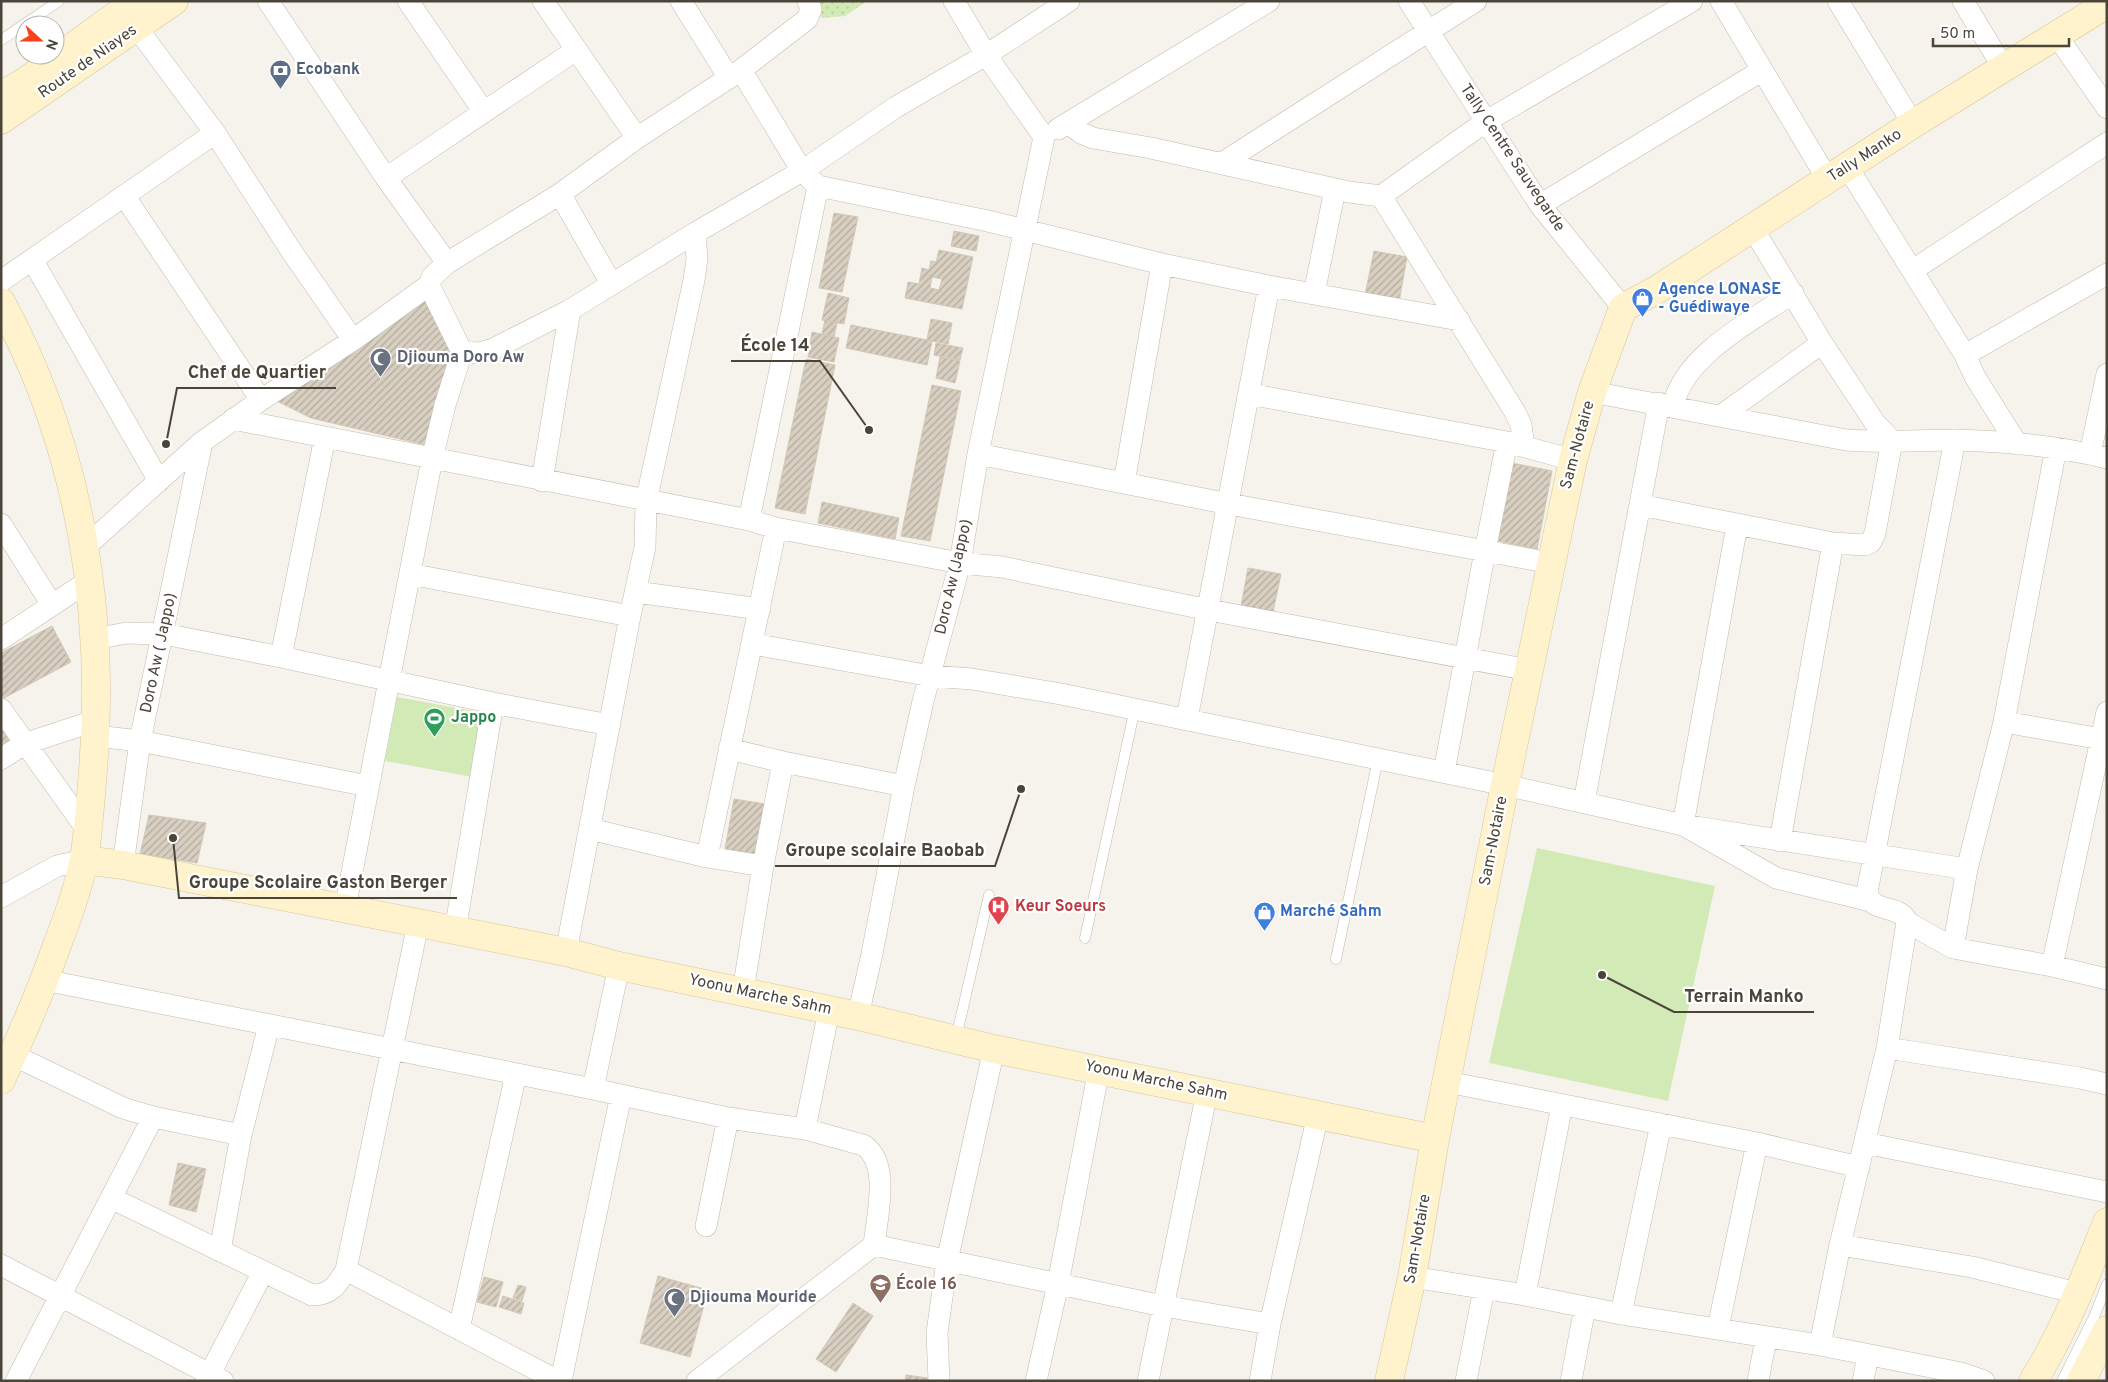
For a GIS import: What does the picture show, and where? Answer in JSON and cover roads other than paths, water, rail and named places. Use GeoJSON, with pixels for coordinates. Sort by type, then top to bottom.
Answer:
{"type":"FeatureCollection","features":[{"type":"Feature","properties":{"kind":"street","name":"Route de Niayes"},"geometry":{"type":"LineString","coordinates":[[1,95],[23,83],[136,1]]}},
{"type":"Feature","properties":{"kind":"street","name":"Route de Niayes"},"geometry":{"type":"LineString","coordinates":[[1,120],[174,1]]}},
{"type":"Feature","properties":{"kind":"street"},"geometry":{"type":"LineString","coordinates":[[268,1],[386,178],[447,263]]}},
{"type":"Feature","properties":{"kind":"street"},"geometry":{"type":"LineString","coordinates":[[408,1],[484,112]]}},
{"type":"Feature","properties":{"kind":"street"},"geometry":{"type":"LineString","coordinates":[[543,1],[637,138]]}},
{"type":"Feature","properties":{"kind":"street"},"geometry":{"type":"LineString","coordinates":[[680,1],[735,74],[802,171],[818,186],[988,222],[1162,264],[1269,286],[1459,320]]}},
{"type":"Feature","properties":{"kind":"street"},"geometry":{"type":"LineString","coordinates":[[84,548],[202,442],[261,400],[353,340],[429,285],[432,277],[447,263],[560,194],[637,138],[735,74],[807,19],[811,10],[808,1]]}},
{"type":"Feature","properties":{"kind":"street"},"geometry":{"type":"LineString","coordinates":[[954,1],[986,55],[1044,137],[1269,1]]}},
{"type":"Feature","properties":{"kind":"street"},"geometry":{"type":"LineString","coordinates":[[462,352],[479,353],[493,349],[570,310],[611,283],[802,171],[896,107],[986,55],[1068,1]]}},
{"type":"Feature","properties":{"kind":"street","name":"Tally Centre Sauvegarde"},"geometry":{"type":"LineString","coordinates":[[1410,1],[1485,122],[1540,205],[1623,308]]}},
{"type":"Feature","properties":{"kind":"street"},"geometry":{"type":"LineString","coordinates":[[1222,163],[1476,1]]}},
{"type":"Feature","properties":{"kind":"street"},"geometry":{"type":"LineString","coordinates":[[1068,123],[1081,133],[1093,138],[1151,148],[1335,189],[1381,196],[1485,122],[1692,1]]}},
{"type":"Feature","properties":{"kind":"street"},"geometry":{"type":"LineString","coordinates":[[1721,1],[1762,71],[1838,174],[1913,270],[1966,355],[1975,377],[2017,444]]}},
{"type":"Feature","properties":{"kind":"street"},"geometry":{"type":"LineString","coordinates":[[1838,1],[1913,124]]}},
{"type":"Feature","properties":{"kind":"street"},"geometry":{"type":"LineString","coordinates":[[1963,1],[2004,69]]}},
{"type":"Feature","properties":{"kind":"street","name":"Tally Manko"},"geometry":{"type":"LineString","coordinates":[[1623,308],[1658,289],[1913,124],[2107,4]]}},
{"type":"Feature","properties":{"kind":"street"},"geometry":{"type":"LineString","coordinates":[[137,28],[215,133],[292,252],[353,340]]}},
{"type":"Feature","properties":{"kind":"street"},"geometry":{"type":"LineString","coordinates":[[2058,36],[2107,108]]}},
{"type":"Feature","properties":{"kind":"street"},"geometry":{"type":"LineString","coordinates":[[386,178],[576,50]]}},
{"type":"Feature","properties":{"kind":"street"},"geometry":{"type":"LineString","coordinates":[[1540,205],[1762,71]]}},
{"type":"Feature","properties":{"kind":"street"},"geometry":{"type":"LineString","coordinates":[[1,281],[215,133]]}},
{"type":"Feature","properties":{"kind":"street","name":"Doro Aw (Jappo)"},"geometry":{"type":"LineString","coordinates":[[858,1016],[872,954],[904,786],[960,563],[978,454],[1044,137]]}},
{"type":"Feature","properties":{"kind":"street"},"geometry":{"type":"LineString","coordinates":[[1913,270],[2107,144]]}},
{"type":"Feature","properties":{"kind":"street"},"geometry":{"type":"LineString","coordinates":[[749,520],[818,186]]}},
{"type":"Feature","properties":{"kind":"street"},"geometry":{"type":"LineString","coordinates":[[1314,294],[1335,189]]}},
{"type":"Feature","properties":{"kind":"street"},"geometry":{"type":"LineString","coordinates":[[560,194],[611,283]]}},
{"type":"Feature","properties":{"kind":"street"},"geometry":{"type":"LineString","coordinates":[[1381,196],[1459,320],[1521,425],[1484,551],[1444,772]]}},
{"type":"Feature","properties":{"kind":"street"},"geometry":{"type":"LineString","coordinates":[[125,197],[261,400]]}},
{"type":"Feature","properties":{"kind":"street"},"geometry":{"type":"LineString","coordinates":[[1752,227],[1822,342],[1875,423],[1892,441]]}},
{"type":"Feature","properties":{"kind":"street"},"geometry":{"type":"LineString","coordinates":[[566,952],[630,616],[646,547],[646,502],[698,259],[695,233]]}},
{"type":"Feature","properties":{"kind":"street"},"geometry":{"type":"LineString","coordinates":[[32,260],[159,481]]}},
{"type":"Feature","properties":{"kind":"street"},"geometry":{"type":"LineString","coordinates":[[1124,483],[1162,264]]}},
{"type":"Feature","properties":{"kind":"street"},"geometry":{"type":"LineString","coordinates":[[1966,355],[2107,274]]}},
{"type":"Feature","properties":{"kind":"street"},"geometry":{"type":"LineString","coordinates":[[344,908],[432,459],[445,405],[462,352],[429,285]]}},
{"type":"Feature","properties":{"kind":"street"},"geometry":{"type":"LineString","coordinates":[[1187,719],[1269,286]]}},
{"type":"Feature","properties":{"kind":"street"},"geometry":{"type":"LineString","coordinates":[[1584,802],[1640,505],[1666,404],[1675,397],[1686,378],[1720,342],[1793,292]]}},
{"type":"Feature","properties":{"kind":"street"},"geometry":{"type":"LineString","coordinates":[[1,302],[10,339],[39,381],[61,441],[76,505],[90,580],[95,639],[96,728],[88,830],[84,860],[73,902],[44,980],[1,1080]]}},
{"type":"Feature","properties":{"kind":"street","name":"Sam-Notaire"},"geometry":{"type":"LineString","coordinates":[[1389,1381],[1412,1277],[1435,1139],[1505,785],[1573,460],[1592,392],[1623,308]]}},
{"type":"Feature","properties":{"kind":"street"},"geometry":{"type":"LineString","coordinates":[[542,480],[570,310]]}},
{"type":"Feature","properties":{"kind":"street"},"geometry":{"type":"LineString","coordinates":[[1722,415],[1822,342]]}},
{"type":"Feature","properties":{"kind":"street"},"geometry":{"type":"LineString","coordinates":[[1592,392],[1666,404],[1846,440],[1955,440],[2056,448],[2098,456],[2107,374]]}},
{"type":"Feature","properties":{"kind":"street"},"geometry":{"type":"LineString","coordinates":[[1249,394],[1516,444],[1573,460]]}},
{"type":"Feature","properties":{"kind":"street"},"geometry":{"type":"LineString","coordinates":[[233,419],[646,502],[749,520],[776,528],[960,563],[1012,569],[1209,610],[1529,670]]}},
{"type":"Feature","properties":{"kind":"street"},"geometry":{"type":"LineString","coordinates":[[281,657],[325,437]]}},
{"type":"Feature","properties":{"kind":"street"},"geometry":{"type":"LineString","coordinates":[[1871,901],[1868,892],[1955,440]]}},
{"type":"Feature","properties":{"kind":"street"},"geometry":{"type":"LineString","coordinates":[[1640,505],[1833,543],[1865,545],[1871,542],[1875,533],[1892,441]]}},
{"type":"Feature","properties":{"kind":"street","name":"Doro Aw ( Jappo)"},"geometry":{"type":"LineString","coordinates":[[123,865],[140,741],[164,634],[202,442]]}},
{"type":"Feature","properties":{"kind":"street"},"geometry":{"type":"LineString","coordinates":[[1952,948],[1968,868],[2004,722],[2056,448]]}},
{"type":"Feature","properties":{"kind":"street"},"geometry":{"type":"LineString","coordinates":[[978,454],[1229,504],[1551,563]]}},
{"type":"Feature","properties":{"kind":"street"},"geometry":{"type":"LineString","coordinates":[[1,524],[52,605]]}},
{"type":"Feature","properties":{"kind":"street"},"geometry":{"type":"LineString","coordinates":[[1683,825],[1737,525]]}},
{"type":"Feature","properties":{"kind":"street"},"geometry":{"type":"LineString","coordinates":[[707,857],[776,528]]}},
{"type":"Feature","properties":{"kind":"street"},"geometry":{"type":"LineString","coordinates":[[1780,841],[1833,543]]}},
{"type":"Feature","properties":{"kind":"street"},"geometry":{"type":"LineString","coordinates":[[410,574],[630,616]]}},
{"type":"Feature","properties":{"kind":"street"},"geometry":{"type":"LineString","coordinates":[[1,639],[90,580]]}},
{"type":"Feature","properties":{"kind":"street"},"geometry":{"type":"LineString","coordinates":[[636,592],[760,610]]}},
{"type":"Feature","properties":{"kind":"street"},"geometry":{"type":"LineString","coordinates":[[95,639],[126,633],[164,634],[281,657],[493,703],[610,724]]}},
{"type":"Feature","properties":{"kind":"street"},"geometry":{"type":"LineString","coordinates":[[753,644],[931,676],[972,679],[1135,708],[1505,785],[1683,825],[1968,868]]}},
{"type":"Feature","properties":{"kind":"street"},"geometry":{"type":"LineString","coordinates":[[455,931],[493,703]]}},
{"type":"Feature","properties":{"kind":"street"},"geometry":{"type":"LineString","coordinates":[[1,709],[24,744],[88,830]]}},
{"type":"Feature","properties":{"kind":"street"},"geometry":{"type":"LineString","coordinates":[[2052,966],[2104,739],[2107,712]]}},
{"type":"Feature","properties":{"kind":"street"},"geometry":{"type":"LineString","coordinates":[[2004,722],[2104,739]]}},
{"type":"Feature","properties":{"kind":"street"},"geometry":{"type":"LineString","coordinates":[[1,759],[24,744],[96,728],[140,741],[368,786]]}},
{"type":"Feature","properties":{"kind":"street"},"geometry":{"type":"LineString","coordinates":[[729,749],[783,762],[904,786]]}},
{"type":"Feature","properties":{"kind":"street"},"geometry":{"type":"LineString","coordinates":[[743,990],[763,866],[783,762]]}},
{"type":"Feature","properties":{"kind":"street"},"geometry":{"type":"LineString","coordinates":[[1683,825],[1776,878],[1871,901],[1880,907],[1902,915],[1907,922],[1952,948],[2052,966],[2107,979]]}},
{"type":"Feature","properties":{"kind":"street"},"geometry":{"type":"LineString","coordinates":[[590,830],[707,857],[763,866]]}},
{"type":"Feature","properties":{"kind":"street"},"geometry":{"type":"LineString","coordinates":[[1,897],[57,866],[84,860]]}},
{"type":"Feature","properties":{"kind":"street","name":"Yoonu Marche Sahm"},"geometry":{"type":"LineString","coordinates":[[84,860],[123,865],[566,952],[619,966],[743,990],[858,1016],[994,1049],[1435,1139]]}},
{"type":"Feature","properties":{"kind":"street"},"geometry":{"type":"LineString","coordinates":[[1820,1345],[1840,1245],[1887,1048],[1907,922]]}},
{"type":"Feature","properties":{"kind":"street"},"geometry":{"type":"LineString","coordinates":[[111,1198],[312,1295],[322,1295],[335,1287],[346,1270],[418,924]]}},
{"type":"Feature","properties":{"kind":"street"},"geometry":{"type":"LineString","coordinates":[[593,1089],[619,966]]}},
{"type":"Feature","properties":{"kind":"street"},"geometry":{"type":"LineString","coordinates":[[44,980],[593,1089],[728,1118],[805,1129],[863,1145],[874,1154],[880,1174],[874,1246],[697,1381]]}},
{"type":"Feature","properties":{"kind":"street"},"geometry":{"type":"LineString","coordinates":[[805,1129],[829,1010]]}},
{"type":"Feature","properties":{"kind":"street"},"geometry":{"type":"LineString","coordinates":[[220,1251],[242,1135],[269,1025]]}},
{"type":"Feature","properties":{"kind":"street"},"geometry":{"type":"LineString","coordinates":[[1887,1048],[2080,1078],[2107,1084]]}},
{"type":"Feature","properties":{"kind":"street"},"geometry":{"type":"LineString","coordinates":[[939,1381],[937,1333],[947,1261],[994,1049]]}},
{"type":"Feature","properties":{"kind":"street"},"geometry":{"type":"LineString","coordinates":[[13,1055],[123,1108],[153,1117],[242,1135]]}},
{"type":"Feature","properties":{"kind":"street"},"geometry":{"type":"LineString","coordinates":[[1036,1381],[1058,1284],[1099,1069]]}},
{"type":"Feature","properties":{"kind":"street"},"geometry":{"type":"LineString","coordinates":[[459,1329],[516,1074]]}},
{"type":"Feature","properties":{"kind":"street"},"geometry":{"type":"LineString","coordinates":[[1447,1082],[1661,1124],[1859,1167]]}},
{"type":"Feature","properties":{"kind":"street"},"geometry":{"type":"LineString","coordinates":[[1148,1381],[1207,1092]]}},
{"type":"Feature","properties":{"kind":"street"},"geometry":{"type":"LineString","coordinates":[[346,1270],[559,1381],[621,1095]]}},
{"type":"Feature","properties":{"kind":"street"},"geometry":{"type":"LineString","coordinates":[[1524,1295],[1562,1105]]}},
{"type":"Feature","properties":{"kind":"street"},"geometry":{"type":"LineString","coordinates":[[1260,1381],[1270,1324],[1318,1115]]}},
{"type":"Feature","properties":{"kind":"street"},"geometry":{"type":"LineString","coordinates":[[16,1381],[153,1117]]}},
{"type":"Feature","properties":{"kind":"street"},"geometry":{"type":"LineString","coordinates":[[706,1226],[728,1118]]}},
{"type":"Feature","properties":{"kind":"street"},"geometry":{"type":"LineString","coordinates":[[1621,1314],[1661,1124]]}},
{"type":"Feature","properties":{"kind":"street"},"geometry":{"type":"LineString","coordinates":[[1865,1143],[2107,1192]]}},
{"type":"Feature","properties":{"kind":"street"},"geometry":{"type":"LineString","coordinates":[[1718,1328],[1756,1144]]}},
{"type":"Feature","properties":{"kind":"street"},"geometry":{"type":"LineString","coordinates":[[2033,1381],[2045,1362],[2107,1222]]}},
{"type":"Feature","properties":{"kind":"street"},"geometry":{"type":"LineString","coordinates":[[1840,1245],[1972,1267],[2077,1293]]}},
{"type":"Feature","properties":{"kind":"street"},"geometry":{"type":"LineString","coordinates":[[874,1246],[1163,1306],[1270,1324]]}},
{"type":"Feature","properties":{"kind":"street"},"geometry":{"type":"LineString","coordinates":[[1,1265],[213,1378],[263,1272]]}},
{"type":"Feature","properties":{"kind":"street"},"geometry":{"type":"LineString","coordinates":[[1412,1277],[1524,1295],[1621,1314],[1820,1345],[1961,1373],[1984,1381]]}},
{"type":"Feature","properties":{"kind":"street"},"geometry":{"type":"LineString","coordinates":[[1466,1381],[1484,1289]]}},
{"type":"Feature","properties":{"kind":"street"},"geometry":{"type":"LineString","coordinates":[[1571,1381],[1586,1307]]}},
{"type":"Feature","properties":{"kind":"street"},"geometry":{"type":"LineString","coordinates":[[2081,1381],[2107,1330]]}},
{"type":"Feature","properties":{"kind":"street"},"geometry":{"type":"LineString","coordinates":[[1758,1381],[1766,1338]]}},
{"type":"Feature","properties":{"kind":"street"},"geometry":{"type":"LineString","coordinates":[[1863,1381],[1868,1354]]}},
{"type":"Feature","properties":{"kind":"lane"},"geometry":{"type":"LineString","coordinates":[[1,40],[59,1]]}},
{"type":"Feature","properties":{"kind":"lane"},"geometry":{"type":"LineString","coordinates":[[1086,938],[1135,708]]}},
{"type":"Feature","properties":{"kind":"lane"},"geometry":{"type":"LineString","coordinates":[[1336,959],[1378,759]]}},
{"type":"Feature","properties":{"kind":"lane"},"geometry":{"type":"LineString","coordinates":[[956,1039],[989,895]]}},
{"type":"Feature","properties":{"kind":"lane"},"geometry":{"type":"LineString","coordinates":[[2062,1381],[2094,1317],[2107,1284]]}},
{"type":"Feature","properties":{"kind":"place","name":"Ecobank"},"geometry":{"type":"Point","coordinates":[280,89]}},
{"type":"Feature","properties":{"kind":"place","name":"Agence LONASE - Guédiwaye"},"geometry":{"type":"Point","coordinates":[1642,318]}},
{"type":"Feature","properties":{"kind":"place","name":"Djiouma Doro Aw"},"geometry":{"type":"Point","coordinates":[381,377]}},
{"type":"Feature","properties":{"kind":"place","name":"École 14"},"geometry":{"type":"Point","coordinates":[869,430]}},
{"type":"Feature","properties":{"kind":"place","name":"Chef de Quartier"},"geometry":{"type":"Point","coordinates":[166,444]}},
{"type":"Feature","properties":{"kind":"place","name":"Jappo"},"geometry":{"type":"Point","coordinates":[435,737]}},
{"type":"Feature","properties":{"kind":"place","name":"Groupe scolaire Baobab"},"geometry":{"type":"Point","coordinates":[1021,789]}},
{"type":"Feature","properties":{"kind":"place","name":"Groupe Scolaire Gaston Berger"},"geometry":{"type":"Point","coordinates":[173,838]}},
{"type":"Feature","properties":{"kind":"place","name":"Keur Soeurs"},"geometry":{"type":"Point","coordinates":[999,926]}},
{"type":"Feature","properties":{"kind":"place","name":"Marché Sahm"},"geometry":{"type":"Point","coordinates":[1264,931]}},
{"type":"Feature","properties":{"kind":"place","name":"Terrain Manko"},"geometry":{"type":"Point","coordinates":[1602,975]}},
{"type":"Feature","properties":{"kind":"place","name":"École 16"},"geometry":{"type":"Point","coordinates":[880,1304]}},
{"type":"Feature","properties":{"kind":"place","name":"Djiouma Mouride"},"geometry":{"type":"Point","coordinates":[674,1317]}}]}
